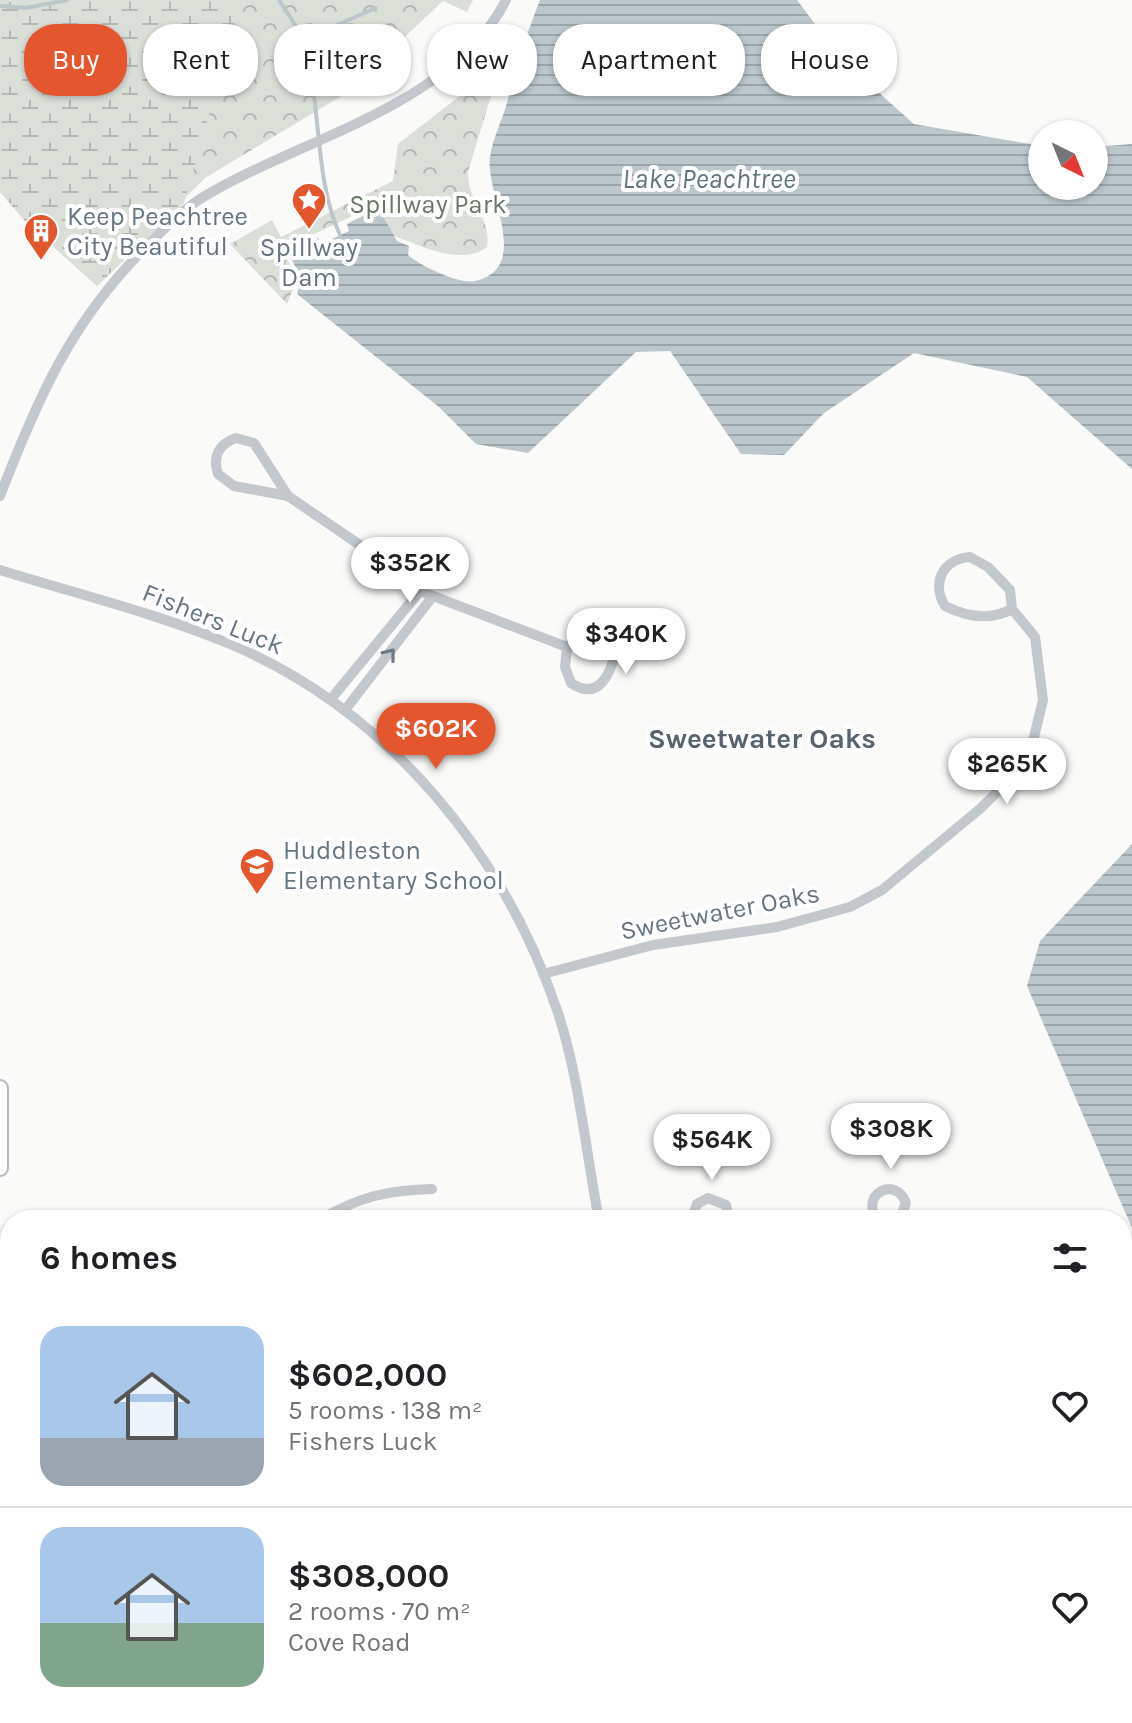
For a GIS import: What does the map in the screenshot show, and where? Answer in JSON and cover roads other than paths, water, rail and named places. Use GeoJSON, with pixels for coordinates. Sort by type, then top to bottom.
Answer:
{"type":"FeatureCollection","features":[{"type":"Feature","properties":{"kind":"street"},"geometry":{"type":"LineString","coordinates":[[0,496],[44,386],[112,281],[175,219],[200,199],[430,83],[463,56],[506,0]]}},
{"type":"Feature","properties":{"kind":"street"},"geometry":{"type":"LineString","coordinates":[[288,496],[254,443],[236,438],[220,447],[215,465],[225,481],[288,496],[398,571],[420,591],[567,647]]}},
{"type":"Feature","properties":{"kind":"street","name":"Sweetwater Oaks"},"geometry":{"type":"LineString","coordinates":[[543,974],[653,945],[817,919],[882,890],[912,867],[1012,777],[1033,741],[1043,700],[1035,637],[1012,609],[1010,590],[988,567],[970,557],[951,562],[944,569],[938,588],[945,606],[980,617],[1001,615],[1012,609]]}},
{"type":"Feature","properties":{"kind":"street","name":"Fishers Luck"},"geometry":{"type":"LineString","coordinates":[[0,570],[217,639],[269,663],[331,699],[396,754],[470,837],[512,908],[543,974],[571,1059],[597,1210]]}},
{"type":"Feature","properties":{"kind":"street"},"geometry":{"type":"LineString","coordinates":[[331,699],[420,591]]}},
{"type":"Feature","properties":{"kind":"street"},"geometry":{"type":"LineString","coordinates":[[345,710],[433,596]]}},
{"type":"Feature","properties":{"kind":"street"},"geometry":{"type":"LineString","coordinates":[[588,628],[603,628],[612,634],[616,650],[612,666],[597,688],[579,688],[571,683],[565,667],[567,647],[588,628]]}},
{"type":"Feature","properties":{"kind":"street"},"geometry":{"type":"LineString","coordinates":[[0,1088],[0,1168]]}},
{"type":"Feature","properties":{"kind":"street"},"geometry":{"type":"LineString","coordinates":[[872,1210],[872,1200],[879,1191],[890,1188],[901,1193],[906,1203],[903,1210]]}},
{"type":"Feature","properties":{"kind":"street"},"geometry":{"type":"LineString","coordinates":[[336,1210],[392,1189],[432,1189]]}},
{"type":"Feature","properties":{"kind":"street"},"geometry":{"type":"LineString","coordinates":[[695,1210],[697,1204],[708,1198],[726,1205],[727,1210]]}},
{"type":"Feature","properties":{"kind":"water","name":"Lake Peachtree"},"geometry":{"type":"Polygon","coordinates":[[[540,0],[797,0],[815,24],[761,24],[761,96],[882,96],[914,124],[1028,144],[1028,200],[1108,200],[1108,146],[1132,144],[1132,469],[1027,377],[914,353],[824,413],[784,455],[741,454],[670,351],[636,352],[528,453],[476,444],[439,407],[297,294],[301,278],[288,252],[318,238],[321,244],[349,231],[347,224],[378,208],[397,241],[409,246],[408,255],[421,264],[468,281],[492,273],[501,261],[504,246],[490,157],[509,96],[537,96],[537,24],[531,24],[540,0]]]}},
{"type":"Feature","properties":{"kind":"water"},"geometry":{"type":"Polygon","coordinates":[[[1132,844],[1132,1210],[1124,1210],[1027,986],[1040,941],[1132,844]]]}},
{"type":"Feature","properties":{"kind":"waterway"},"geometry":{"type":"LineString","coordinates":[[0,6],[26,8],[67,0]]}},
{"type":"Feature","properties":{"kind":"waterway"},"geometry":{"type":"LineString","coordinates":[[279,0],[303,43],[313,91],[326,189],[340,235]]}},
{"type":"Feature","properties":{"kind":"waterway"},"geometry":{"type":"LineString","coordinates":[[340,24],[376,8]]}},
{"type":"Feature","properties":{"kind":"place","name":"Spillway Dam"},"geometry":{"type":"Point","coordinates":[309,231]}},
{"type":"Feature","properties":{"kind":"place","name":"Keep Peachtree City Beautiful"},"geometry":{"type":"Point","coordinates":[41,262]}},
{"type":"Feature","properties":{"kind":"place","name":"Huddleston Elementary School"},"geometry":{"type":"Point","coordinates":[257,896]}},
{"type":"Feature","properties":{"kind":"district","name":"Sweetwater Oaks"},"geometry":{"type":"Point","coordinates":[762,738]}},
{"type":"Feature","properties":{"kind":"park label","name":"Spillway Park"},"geometry":{"type":"Point","coordinates":[428,204]}}]}
